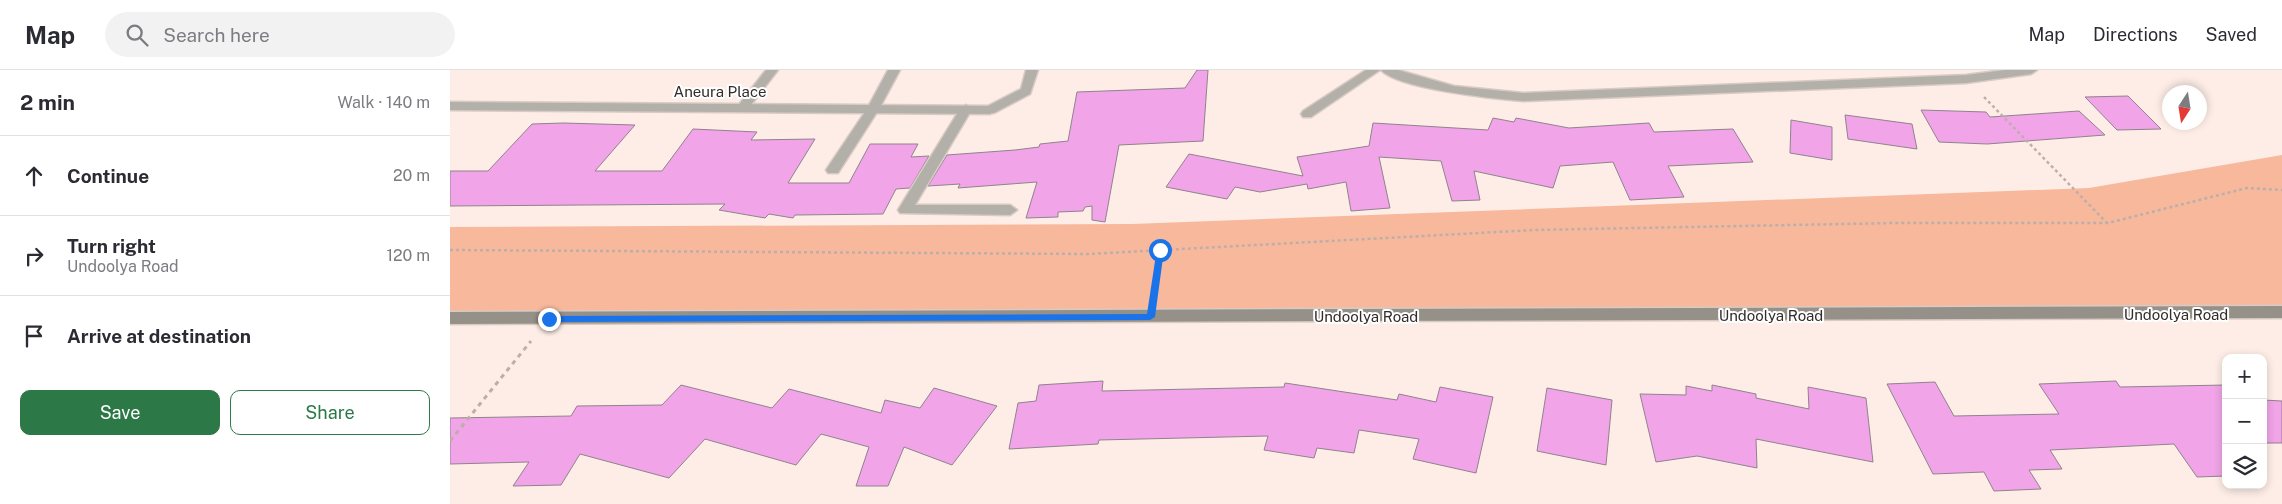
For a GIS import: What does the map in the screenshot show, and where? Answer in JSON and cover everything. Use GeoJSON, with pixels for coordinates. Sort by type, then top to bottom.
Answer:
{"type":"FeatureCollection","features":[{"type":"Feature","properties":{"kind":"main road","name":"Undoolya Road"},"geometry":{"type":"LineString","coordinates":[[450,318],[2282,312]]}},
{"type":"Feature","properties":{"kind":"street"},"geometry":{"type":"LineString","coordinates":[[743,108],[772,70]]}},
{"type":"Feature","properties":{"kind":"street"},"geometry":{"type":"LineString","coordinates":[[833,170],[872,109],[894,70]]}},
{"type":"Feature","properties":{"kind":"street","name":"Aneura Place"},"geometry":{"type":"LineString","coordinates":[[450,106],[990,110],[1026,91],[1032,70]]}},
{"type":"Feature","properties":{"kind":"street"},"geometry":{"type":"LineString","coordinates":[[1307,114],[1374,70]]}},
{"type":"Feature","properties":{"kind":"street"},"geometry":{"type":"LineString","coordinates":[[1387,70],[1425,84],[1469,94],[1523,97],[1966,79],[2030,70]]}},
{"type":"Feature","properties":{"kind":"street"},"geometry":{"type":"LineString","coordinates":[[966,109],[905,210],[1010,210]]}},
{"type":"Feature","properties":{"kind":"path"},"geometry":{"type":"LineString","coordinates":[[1966,79],[2108,223]]}},
{"type":"Feature","properties":{"kind":"path"},"geometry":{"type":"LineString","coordinates":[[450,250],[1079,254],[1534,230],[1895,223],[2108,223],[2222,196],[2247,188],[2282,190]]}},
{"type":"Feature","properties":{"kind":"path"},"geometry":{"type":"LineString","coordinates":[[1150,317],[1160,250]]}},
{"type":"Feature","properties":{"kind":"path"},"geometry":{"type":"LineString","coordinates":[[450,441],[549,319]]}},
{"type":"Feature","properties":{"kind":"shaded area"},"geometry":{"type":"Polygon","coordinates":[[[2282,155],[2282,312],[450,318],[450,227],[1132,224],[2089,188],[2282,155]]]}},
{"type":"Feature","properties":{"kind":"building"},"geometry":{"type":"Polygon","coordinates":[[[1197,70],[1208,70],[1203,141],[1119,145],[1105,222],[1092,220],[1092,206],[1085,207],[1083,211],[1058,212],[1058,217],[1026,218],[1037,182],[958,188],[960,184],[928,186],[947,155],[1015,150],[1039,147],[1040,144],[1068,141],[1077,92],[1185,88],[1197,70]]]}},
{"type":"Feature","properties":{"kind":"building"},"geometry":{"type":"Polygon","coordinates":[[[2128,96],[2161,129],[2117,130],[2085,97],[2128,96]]]}},
{"type":"Feature","properties":{"kind":"building"},"geometry":{"type":"Polygon","coordinates":[[[1921,110],[1986,112],[1990,117],[2079,111],[2105,135],[1987,144],[1939,142],[1921,110]]]}},
{"type":"Feature","properties":{"kind":"building"},"geometry":{"type":"Polygon","coordinates":[[[1845,115],[1912,124],[1917,149],[1848,139],[1845,115]]]}},
{"type":"Feature","properties":{"kind":"building"},"geometry":{"type":"Polygon","coordinates":[[[1493,118],[1514,122],[1516,118],[1569,128],[1649,123],[1654,132],[1733,129],[1753,162],[1668,166],[1684,197],[1630,200],[1613,162],[1560,166],[1553,188],[1474,171],[1480,200],[1452,201],[1441,161],[1379,157],[1390,208],[1351,211],[1346,182],[1308,189],[1307,184],[1260,192],[1235,187],[1227,199],[1166,187],[1189,154],[1303,176],[1297,157],[1369,146],[1373,123],[1488,130],[1493,118]]]}},
{"type":"Feature","properties":{"kind":"building"},"geometry":{"type":"Polygon","coordinates":[[[1791,120],[1832,127],[1832,160],[1790,153],[1791,120]]]}},
{"type":"Feature","properties":{"kind":"building"},"geometry":{"type":"Polygon","coordinates":[[[532,124],[635,125],[595,171],[662,171],[693,129],[757,132],[751,140],[815,139],[788,183],[849,183],[870,144],[918,144],[911,157],[929,156],[910,188],[896,189],[883,214],[795,215],[793,218],[769,214],[765,218],[719,210],[725,204],[450,206],[450,171],[488,171],[532,124]]]}},
{"type":"Feature","properties":{"kind":"building"},"geometry":{"type":"Polygon","coordinates":[[[1103,381],[1102,391],[1284,387],[1285,383],[1397,400],[1399,394],[1436,402],[1440,387],[1493,397],[1476,473],[1413,459],[1419,439],[1359,430],[1354,453],[1317,448],[1314,458],[1264,450],[1268,436],[1099,440],[1098,444],[1009,449],[1018,403],[1036,401],[1039,385],[1103,381]]]}},
{"type":"Feature","properties":{"kind":"building"},"geometry":{"type":"Polygon","coordinates":[[[2116,381],[2120,387],[2222,385],[2222,476],[2197,477],[2174,444],[2050,450],[2062,469],[2029,470],[2041,489],[1994,491],[1984,472],[1933,474],[1887,384],[1935,382],[1954,416],[2059,414],[2039,384],[2116,381]]]}},
{"type":"Feature","properties":{"kind":"building"},"geometry":{"type":"Polygon","coordinates":[[[681,385],[772,408],[789,389],[881,413],[885,400],[920,408],[934,388],[997,406],[952,465],[904,447],[888,486],[856,486],[869,447],[821,434],[796,465],[705,439],[669,478],[580,454],[561,485],[513,486],[529,462],[450,464],[450,418],[571,416],[577,406],[662,405],[681,385]]]}},
{"type":"Feature","properties":{"kind":"building"},"geometry":{"type":"Polygon","coordinates":[[[1712,385],[1756,394],[1756,398],[1809,409],[1808,387],[1866,398],[1873,462],[1756,439],[1757,468],[1697,456],[1656,462],[1640,394],[1686,395],[1686,386],[1712,391],[1712,385]]]}},
{"type":"Feature","properties":{"kind":"building"},"geometry":{"type":"Polygon","coordinates":[[[1547,388],[1612,400],[1606,465],[1537,451],[1547,388]]]}},
{"type":"Feature","properties":{"kind":"building"},"geometry":{"type":"Polygon","coordinates":[[[2267,400],[2282,401],[2282,443],[2267,443],[2267,400]]]}},
{"type":"Feature","properties":{"kind":"route"},"geometry":{"type":"LineString","coordinates":[[549,319],[1150,317],[1160,250]]}}]}
